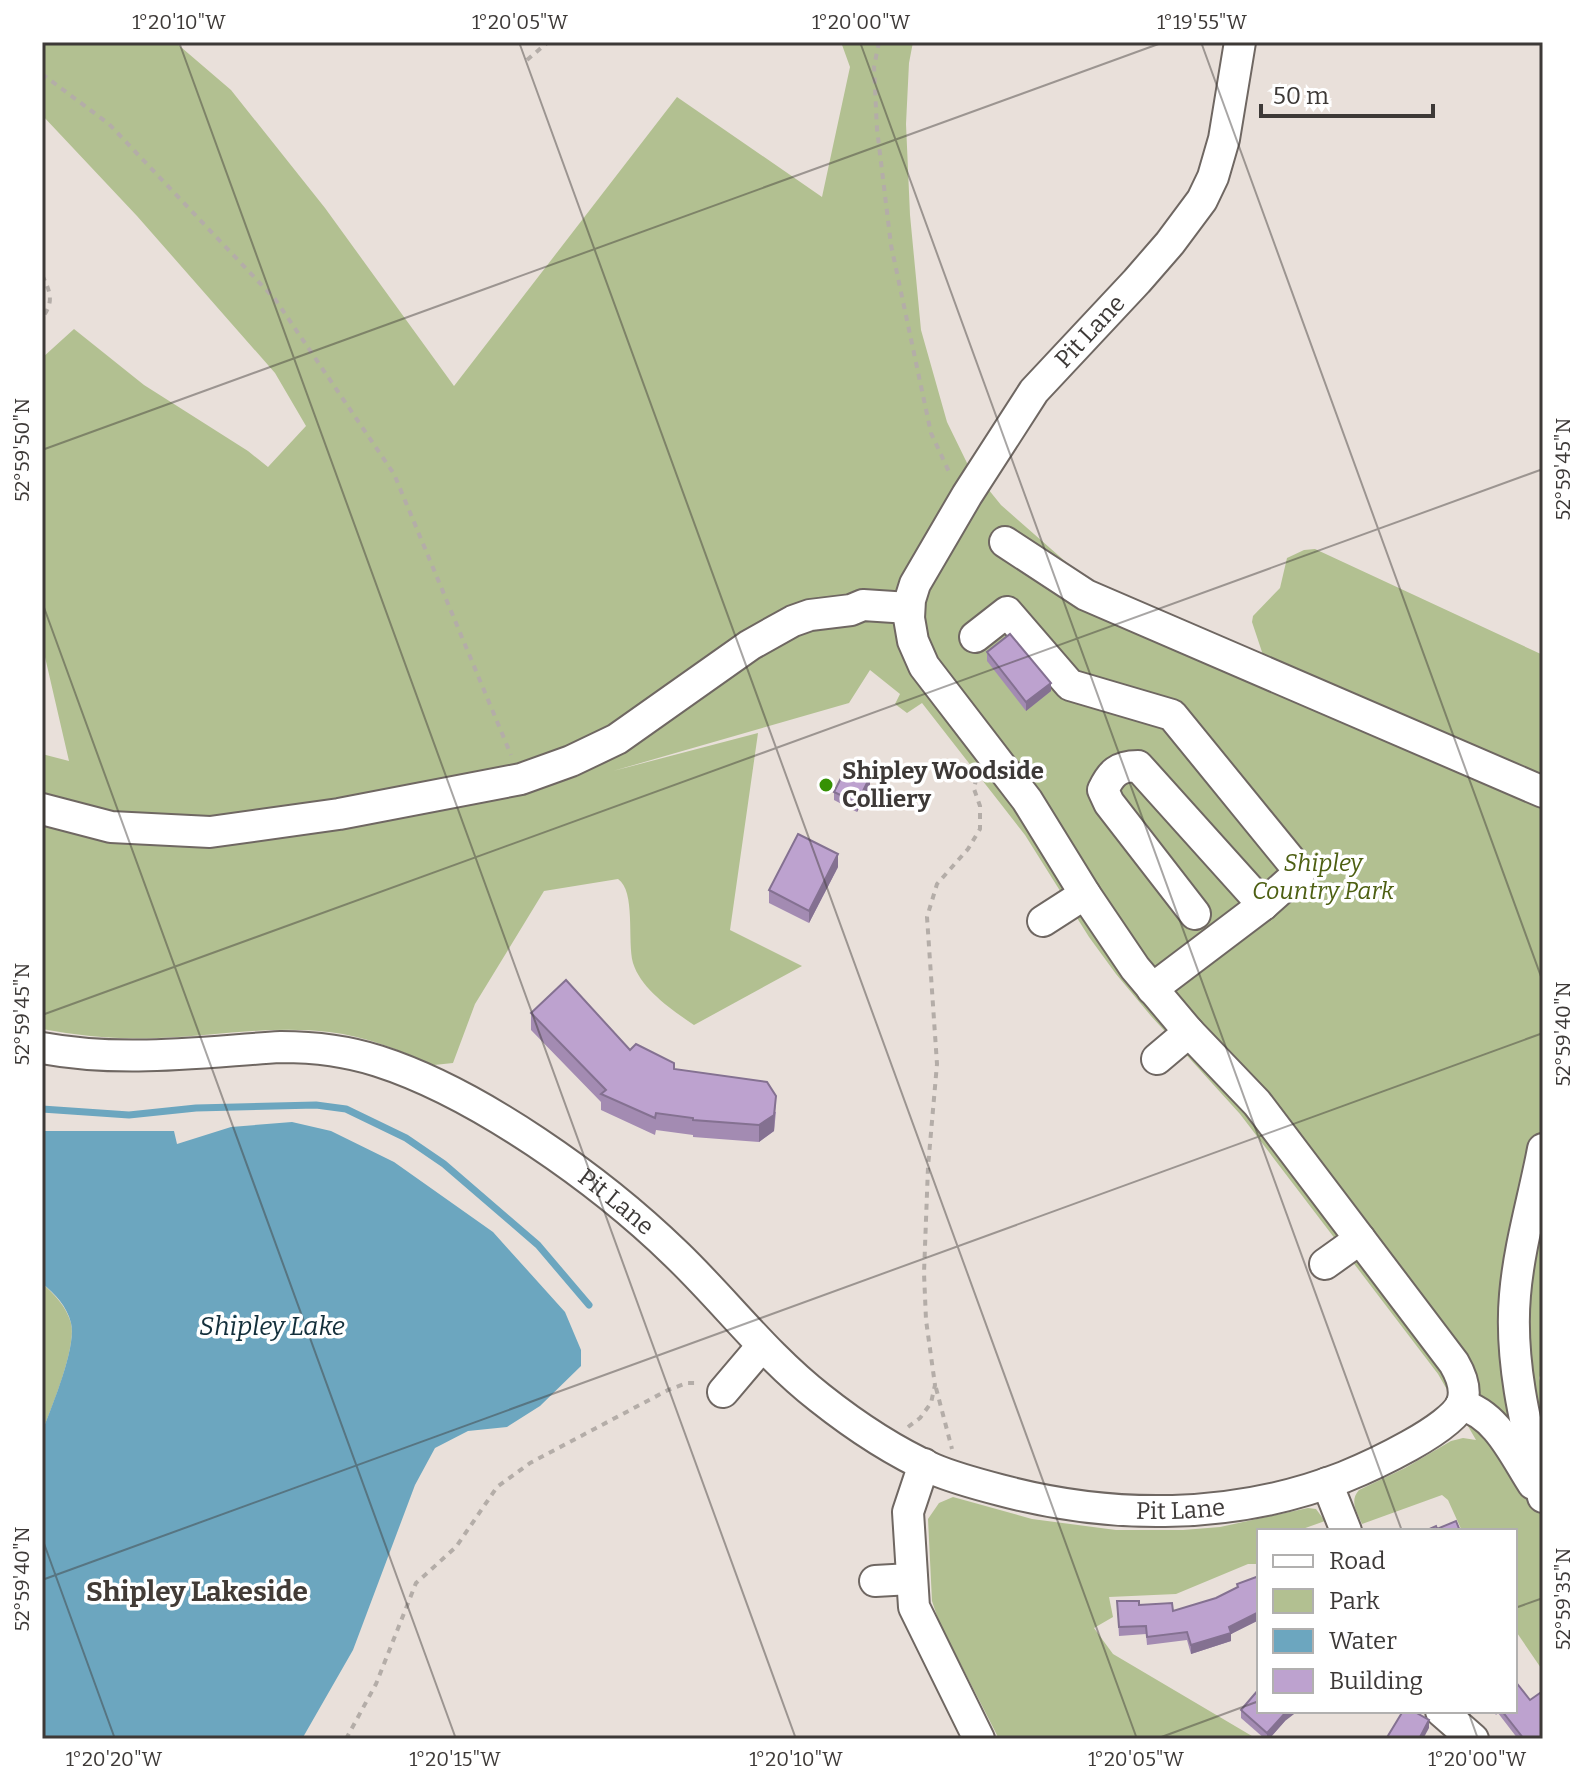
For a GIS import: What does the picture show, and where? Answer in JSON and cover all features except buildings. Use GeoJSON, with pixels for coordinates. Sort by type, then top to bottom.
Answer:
{"type":"FeatureCollection","features":[{"type":"Feature","properties":{"kind":"street","name":"Pit Lane"},"geometry":{"type":"LineString","coordinates":[[42,1048],[131,1057],[305,1048],[376,1060],[413,1075],[462,1098],[506,1124],[594,1184],[674,1252],[762,1346],[820,1398],[888,1444],[937,1470],[1041,1501],[1130,1512],[1171,1512],[1252,1502],[1327,1483],[1402,1450],[1442,1424],[1461,1405],[1463,1383],[1454,1363],[1257,1103],[1152,989],[1085,894],[1027,800],[924,666],[913,641],[909,608],[915,584],[967,495],[1034,391],[1152,264],[1202,200],[1213,177],[1224,139],[1240,42]]}},
{"type":"Feature","properties":{"kind":"street"},"geometry":{"type":"LineString","coordinates":[[1005,542],[1086,595],[1543,792]]}},
{"type":"Feature","properties":{"kind":"street"},"geometry":{"type":"LineString","coordinates":[[42,809],[111,827],[210,832],[325,817],[521,779],[571,761],[617,739],[750,645],[793,621],[863,605],[909,608]]}},
{"type":"Feature","properties":{"kind":"street"},"geometry":{"type":"LineString","coordinates":[[975,637],[1007,612],[1070,685],[1172,715],[1300,872],[1263,905],[1152,989]]}},
{"type":"Feature","properties":{"kind":"street"},"geometry":{"type":"LineString","coordinates":[[1195,914],[1109,803],[1103,790],[1111,774],[1125,766],[1138,766],[1263,905]]}},
{"type":"Feature","properties":{"kind":"street"},"geometry":{"type":"LineString","coordinates":[[1043,921],[1085,894]]}},
{"type":"Feature","properties":{"kind":"street"},"geometry":{"type":"LineString","coordinates":[[1157,1059],[1189,1032]]}},
{"type":"Feature","properties":{"kind":"street"},"geometry":{"type":"LineString","coordinates":[[1543,1149],[1517,1282],[1514,1327],[1521,1406],[1543,1499]]}},
{"type":"Feature","properties":{"kind":"street"},"geometry":{"type":"LineString","coordinates":[[1325,1264],[1360,1239]]}},
{"type":"Feature","properties":{"kind":"street"},"geometry":{"type":"LineString","coordinates":[[723,1392],[762,1346]]}},
{"type":"Feature","properties":{"kind":"street"},"geometry":{"type":"LineString","coordinates":[[1461,1405],[1477,1410],[1490,1420],[1543,1499]]}},
{"type":"Feature","properties":{"kind":"street"},"geometry":{"type":"LineString","coordinates":[[937,1470],[908,1512],[916,1613],[979,1739]]}},
{"type":"Feature","properties":{"kind":"street"},"geometry":{"type":"LineString","coordinates":[[1327,1483],[1345,1529]]}},
{"type":"Feature","properties":{"kind":"street"},"geometry":{"type":"LineString","coordinates":[[875,1581],[911,1579]]}},
{"type":"Feature","properties":{"kind":"street"},"geometry":{"type":"LineString","coordinates":[[1443,1713],[1473,1739]]}},
{"type":"Feature","properties":{"kind":"path"},"geometry":{"type":"LineString","coordinates":[[527,60],[548,42]]}},
{"type":"Feature","properties":{"kind":"path"},"geometry":{"type":"LineString","coordinates":[[879,42],[874,67],[880,155],[891,245],[904,314],[931,433],[946,469],[967,495]]}},
{"type":"Feature","properties":{"kind":"path"},"geometry":{"type":"LineString","coordinates":[[42,74],[109,124],[275,299],[394,474],[521,779]]}},
{"type":"Feature","properties":{"kind":"path"},"geometry":{"type":"LineString","coordinates":[[42,275],[51,293],[51,305],[42,318]]}},
{"type":"Feature","properties":{"kind":"path"},"geometry":{"type":"LineString","coordinates":[[937,1470],[953,1455],[935,1385],[926,1320],[924,1273],[928,1167],[937,1064],[926,926],[929,905],[937,884],[968,849],[980,829],[981,816],[974,782],[992,754]]}},
{"type":"Feature","properties":{"kind":"path"},"geometry":{"type":"LineString","coordinates":[[346,1739],[376,1684],[416,1583],[456,1547],[497,1487],[530,1463],[677,1386],[695,1382],[723,1392]]}},
{"type":"Feature","properties":{"kind":"path"},"geometry":{"type":"LineString","coordinates":[[888,1444],[920,1418],[931,1403],[935,1385]]}},
{"type":"Feature","properties":{"kind":"green space","name":"Shipley Country Park"},"geometry":{"type":"Polygon","coordinates":[[[42,42],[175,42],[231,90],[325,208],[454,386],[677,97],[822,197],[850,67],[841,42],[913,42],[906,124],[910,215],[921,330],[947,422],[967,463],[1001,505],[1091,584],[1266,664],[1252,622],[1253,616],[1280,588],[1287,558],[1304,550],[1315,549],[1543,655],[1543,1368],[1539,1378],[1543,1390],[1543,1671],[1517,1633],[1517,1529],[1461,1529],[1448,1500],[1442,1495],[1362,1524],[1356,1511],[1354,1502],[1359,1490],[1451,1441],[1463,1438],[1476,1440],[1438,1374],[1240,1114],[1116,974],[1025,835],[922,703],[907,713],[895,704],[900,694],[870,670],[849,703],[613,771],[758,733],[730,930],[802,966],[694,1025],[658,998],[637,973],[631,954],[627,894],[618,879],[544,891],[475,1004],[453,1063],[434,1065],[370,1041],[308,1030],[129,1038],[42,1029],[42,754],[69,761],[42,644],[42,358],[74,329],[144,385],[268,467],[306,426],[275,373],[137,216],[42,115],[42,42]]]}},
{"type":"Feature","properties":{"kind":"green space"},"geometry":{"type":"Polygon","coordinates":[[[42,1283],[66,1311],[72,1334],[62,1378],[42,1432],[42,1283]]]}},
{"type":"Feature","properties":{"kind":"green space"},"geometry":{"type":"Polygon","coordinates":[[[953,1497],[1032,1519],[1116,1530],[1220,1527],[1308,1508],[1316,1509],[1325,1521],[1303,1529],[1257,1529],[1257,1564],[1248,1564],[1176,1594],[1109,1597],[1113,1617],[1094,1628],[1113,1654],[1257,1739],[999,1739],[939,1622],[932,1601],[928,1519],[939,1503],[953,1497]]]}},
{"type":"Feature","properties":{"kind":"water","name":"Shipley Lake"},"geometry":{"type":"Polygon","coordinates":[[[292,1122],[331,1131],[394,1162],[493,1232],[565,1312],[581,1350],[581,1366],[540,1406],[507,1427],[468,1431],[435,1448],[415,1485],[353,1650],[302,1739],[42,1739],[42,1432],[62,1378],[72,1334],[71,1323],[63,1306],[42,1283],[42,1131],[174,1131],[177,1144],[231,1127],[292,1122]]]}},
{"type":"Feature","properties":{"kind":"waterway"},"geometry":{"type":"LineString","coordinates":[[42,1109],[129,1115],[196,1108],[316,1105],[346,1109],[406,1138],[444,1164],[538,1245],[589,1305]]}},
{"type":"Feature","properties":{"kind":"place","name":"Shipley Woodside Colliery"},"geometry":{"type":"Point","coordinates":[826,785]}},
{"type":"Feature","properties":{"kind":"district","name":"Shipley Lakeside"},"geometry":{"type":"Point","coordinates":[197,1591]}}]}
